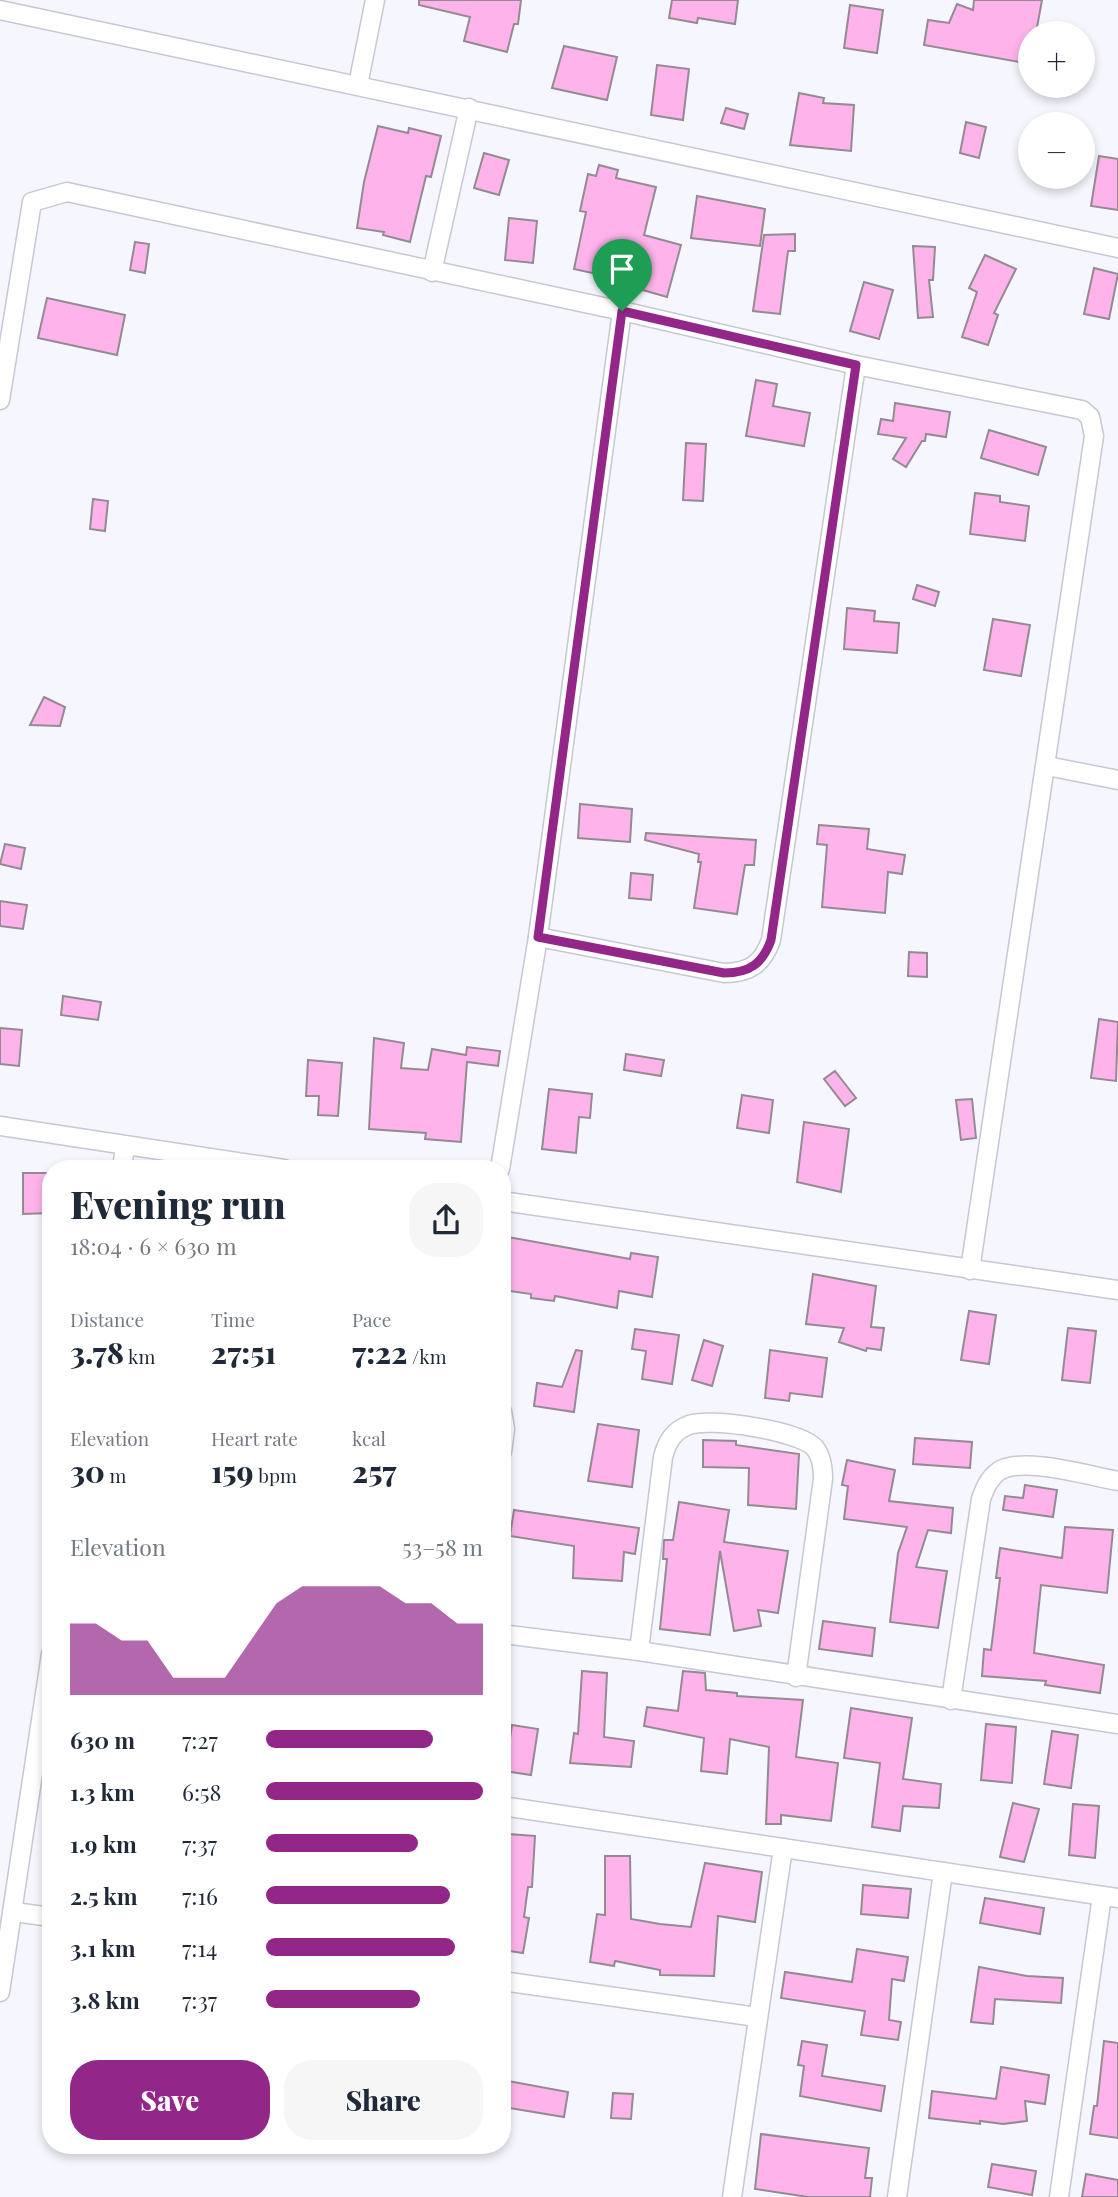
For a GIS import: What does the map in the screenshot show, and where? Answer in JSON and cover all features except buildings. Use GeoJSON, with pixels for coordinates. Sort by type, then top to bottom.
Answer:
{"type":"FeatureCollection","features":[{"type":"Feature","properties":{"kind":"street"},"geometry":{"type":"LineString","coordinates":[[358,85],[375,0]]}},
{"type":"Feature","properties":{"kind":"street"},"geometry":{"type":"LineString","coordinates":[[0,10],[1118,248]]}},
{"type":"Feature","properties":{"kind":"street"},"geometry":{"type":"LineString","coordinates":[[432,272],[469,108]]}},
{"type":"Feature","properties":{"kind":"street"},"geometry":{"type":"LineString","coordinates":[[0,400],[32,202],[67,192],[622,311],[856,365],[1072,406],[1090,417],[1094,436],[970,1270]]}},
{"type":"Feature","properties":{"kind":"street"},"geometry":{"type":"LineString","coordinates":[[501,1160],[538,937],[622,311]]}},
{"type":"Feature","properties":{"kind":"street"},"geometry":{"type":"LineString","coordinates":[[538,937],[724,973],[748,970],[766,955],[771,940],[856,365]]}},
{"type":"Feature","properties":{"kind":"street"},"geometry":{"type":"LineString","coordinates":[[1047,766],[1118,780]]}},
{"type":"Feature","properties":{"kind":"street"},"geometry":{"type":"LineString","coordinates":[[0,1126],[222,1160]]}},
{"type":"Feature","properties":{"kind":"street"},"geometry":{"type":"LineString","coordinates":[[123,1160],[125,1146]]}},
{"type":"Feature","properties":{"kind":"street"},"geometry":{"type":"LineString","coordinates":[[511,1202],[1118,1290]]}},
{"type":"Feature","properties":{"kind":"street"},"geometry":{"type":"LineString","coordinates":[[639,1651],[667,1443],[678,1431],[692,1424],[789,1433],[803,1438],[815,1448],[822,1463],[823,1479],[796,1676]]}},
{"type":"Feature","properties":{"kind":"street"},"geometry":{"type":"LineString","coordinates":[[951,1700],[981,1499],[986,1484],[997,1472],[1012,1465],[1028,1465],[1118,1481]]}},
{"type":"Feature","properties":{"kind":"street"},"geometry":{"type":"LineString","coordinates":[[511,1635],[639,1651],[951,1700],[1118,1720]]}},
{"type":"Feature","properties":{"kind":"street"},"geometry":{"type":"LineString","coordinates":[[0,1992],[42,1752]]}},
{"type":"Feature","properties":{"kind":"street"},"geometry":{"type":"LineString","coordinates":[[511,1807],[1110,1897],[1059,2197]]}},
{"type":"Feature","properties":{"kind":"street"},"geometry":{"type":"LineString","coordinates":[[732,2197],[783,1848]]}},
{"type":"Feature","properties":{"kind":"street"},"geometry":{"type":"LineString","coordinates":[[897,2197],[943,1872]]}},
{"type":"Feature","properties":{"kind":"street"},"geometry":{"type":"LineString","coordinates":[[14,1912],[42,1916]]}},
{"type":"Feature","properties":{"kind":"street"},"geometry":{"type":"LineString","coordinates":[[511,1982],[757,2017]]}},
{"type":"Feature","properties":{"kind":"route"},"geometry":{"type":"LineString","coordinates":[[622,311],[856,365],[771,940],[766,955],[755,966],[740,973],[724,973],[538,937],[622,311]]}}]}
